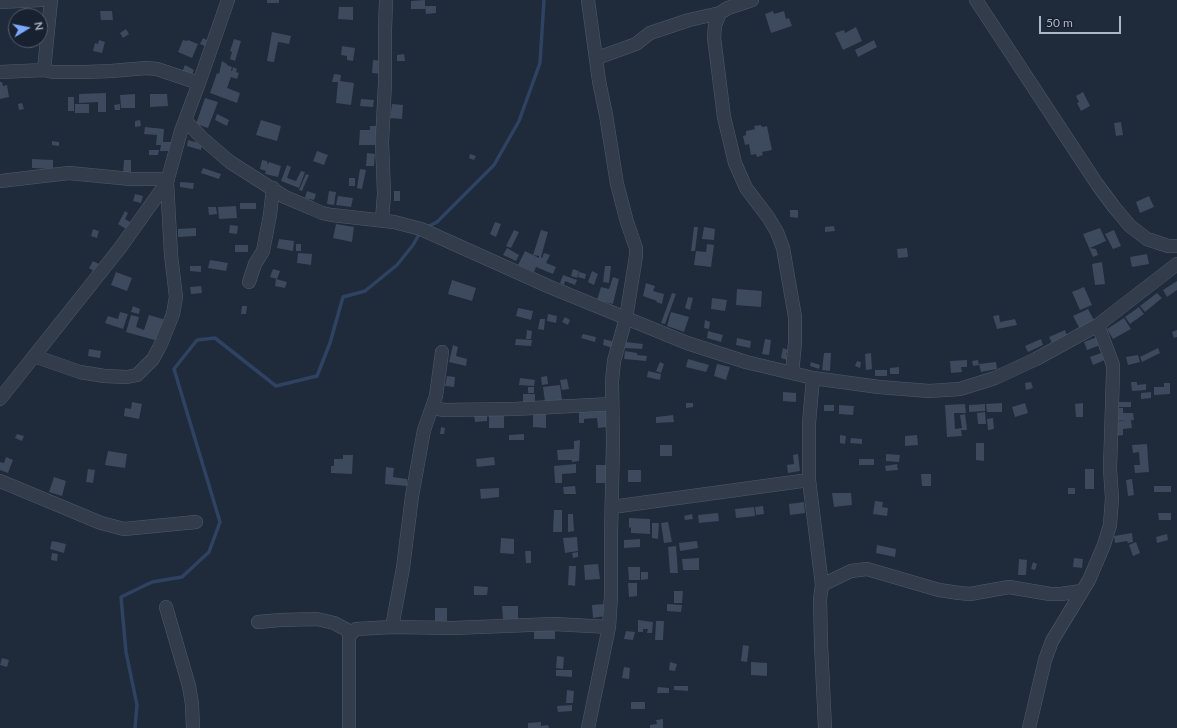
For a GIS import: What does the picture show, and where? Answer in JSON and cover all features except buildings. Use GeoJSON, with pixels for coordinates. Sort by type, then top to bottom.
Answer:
{"type":"FeatureCollection","features":[{"type":"Feature","properties":{"kind":"street"},"geometry":{"type":"LineString","coordinates":[[0,2],[41,0]]}},
{"type":"Feature","properties":{"kind":"street"},"geometry":{"type":"LineString","coordinates":[[44,70],[51,0]]}},
{"type":"Feature","properties":{"kind":"street"},"geometry":{"type":"LineString","coordinates":[[34,356],[80,372],[127,377],[137,375],[153,359],[161,344],[173,314],[176,297],[171,255],[168,180],[185,120],[228,0]]}},
{"type":"Feature","properties":{"kind":"street"},"geometry":{"type":"LineString","coordinates":[[382,220],[384,194],[382,142],[385,83],[386,0]]}},
{"type":"Feature","properties":{"kind":"street"},"geometry":{"type":"LineString","coordinates":[[588,0],[599,81],[617,184],[627,222],[636,248],[626,318],[614,361],[612,381],[611,596],[609,627],[588,728]]}},
{"type":"Feature","properties":{"kind":"street"},"geometry":{"type":"LineString","coordinates":[[597,58],[636,44],[650,33],[689,20],[720,13],[728,8],[752,0]]}},
{"type":"Feature","properties":{"kind":"street"},"geometry":{"type":"LineString","coordinates":[[976,0],[1096,184],[1114,207],[1130,226],[1147,239],[1168,246],[1177,246]]}},
{"type":"Feature","properties":{"kind":"street"},"geometry":{"type":"LineString","coordinates":[[720,13],[715,25],[714,38],[724,117],[735,164],[746,188],[768,217],[777,232],[783,248],[794,317],[795,343],[792,373]]}},
{"type":"Feature","properties":{"kind":"street"},"geometry":{"type":"LineString","coordinates":[[0,72],[44,70],[53,72],[111,72],[157,68],[199,84]]}},
{"type":"Feature","properties":{"kind":"street"},"geometry":{"type":"LineString","coordinates":[[185,120],[202,138],[230,162],[285,197],[322,213],[406,224],[550,287],[687,344],[746,362],[813,378],[879,387],[943,391],[960,389],[995,378],[1036,359],[1098,325],[1177,264]]}},
{"type":"Feature","properties":{"kind":"street"},"geometry":{"type":"LineString","coordinates":[[0,181],[68,173],[131,179],[168,180]]}},
{"type":"Feature","properties":{"kind":"street"},"geometry":{"type":"LineString","coordinates":[[0,399],[120,248],[168,180]]}},
{"type":"Feature","properties":{"kind":"street"},"geometry":{"type":"LineString","coordinates":[[249,282],[254,264],[263,251],[265,244],[273,188]]}},
{"type":"Feature","properties":{"kind":"street"},"geometry":{"type":"LineString","coordinates":[[1029,728],[1045,660],[1052,641],[1089,580],[1104,545],[1110,525],[1112,498],[1110,469],[1113,365],[1098,325]]}},
{"type":"Feature","properties":{"kind":"street"},"geometry":{"type":"LineString","coordinates":[[392,627],[403,568],[412,496],[424,430],[436,396],[442,352]]}},
{"type":"Feature","properties":{"kind":"street"},"geometry":{"type":"LineString","coordinates":[[813,378],[810,423],[809,480],[822,585],[820,599],[825,728]]}},
{"type":"Feature","properties":{"kind":"street"},"geometry":{"type":"LineString","coordinates":[[433,408],[444,410],[514,409],[612,404]]}},
{"type":"Feature","properties":{"kind":"street"},"geometry":{"type":"LineString","coordinates":[[612,506],[809,480]]}},
{"type":"Feature","properties":{"kind":"street"},"geometry":{"type":"LineString","coordinates":[[0,481],[101,523],[124,529],[196,522]]}},
{"type":"Feature","properties":{"kind":"street"},"geometry":{"type":"LineString","coordinates":[[822,585],[851,571],[866,569],[939,590],[959,593],[970,594],[1009,587],[1050,594],[1081,591]]}},
{"type":"Feature","properties":{"kind":"street"},"geometry":{"type":"LineString","coordinates":[[166,607],[189,686],[192,704],[193,728]]}},
{"type":"Feature","properties":{"kind":"street"},"geometry":{"type":"LineString","coordinates":[[258,622],[286,619],[317,619],[334,623],[352,632]]}},
{"type":"Feature","properties":{"kind":"street"},"geometry":{"type":"LineString","coordinates":[[348,728],[349,636],[356,629],[392,627],[453,628],[554,624],[609,627]]}},
{"type":"Feature","properties":{"kind":"waterway"},"geometry":{"type":"LineString","coordinates":[[425,228],[437,222],[494,165],[519,121],[540,63],[544,0]]}},
{"type":"Feature","properties":{"kind":"waterway"},"geometry":{"type":"LineString","coordinates":[[135,728],[137,705],[126,652],[121,597],[152,582],[182,577],[209,552],[220,522],[174,369],[197,340],[215,338],[276,386],[317,376],[330,343],[343,297],[365,291],[397,265],[413,245],[421,231]]}}]}
